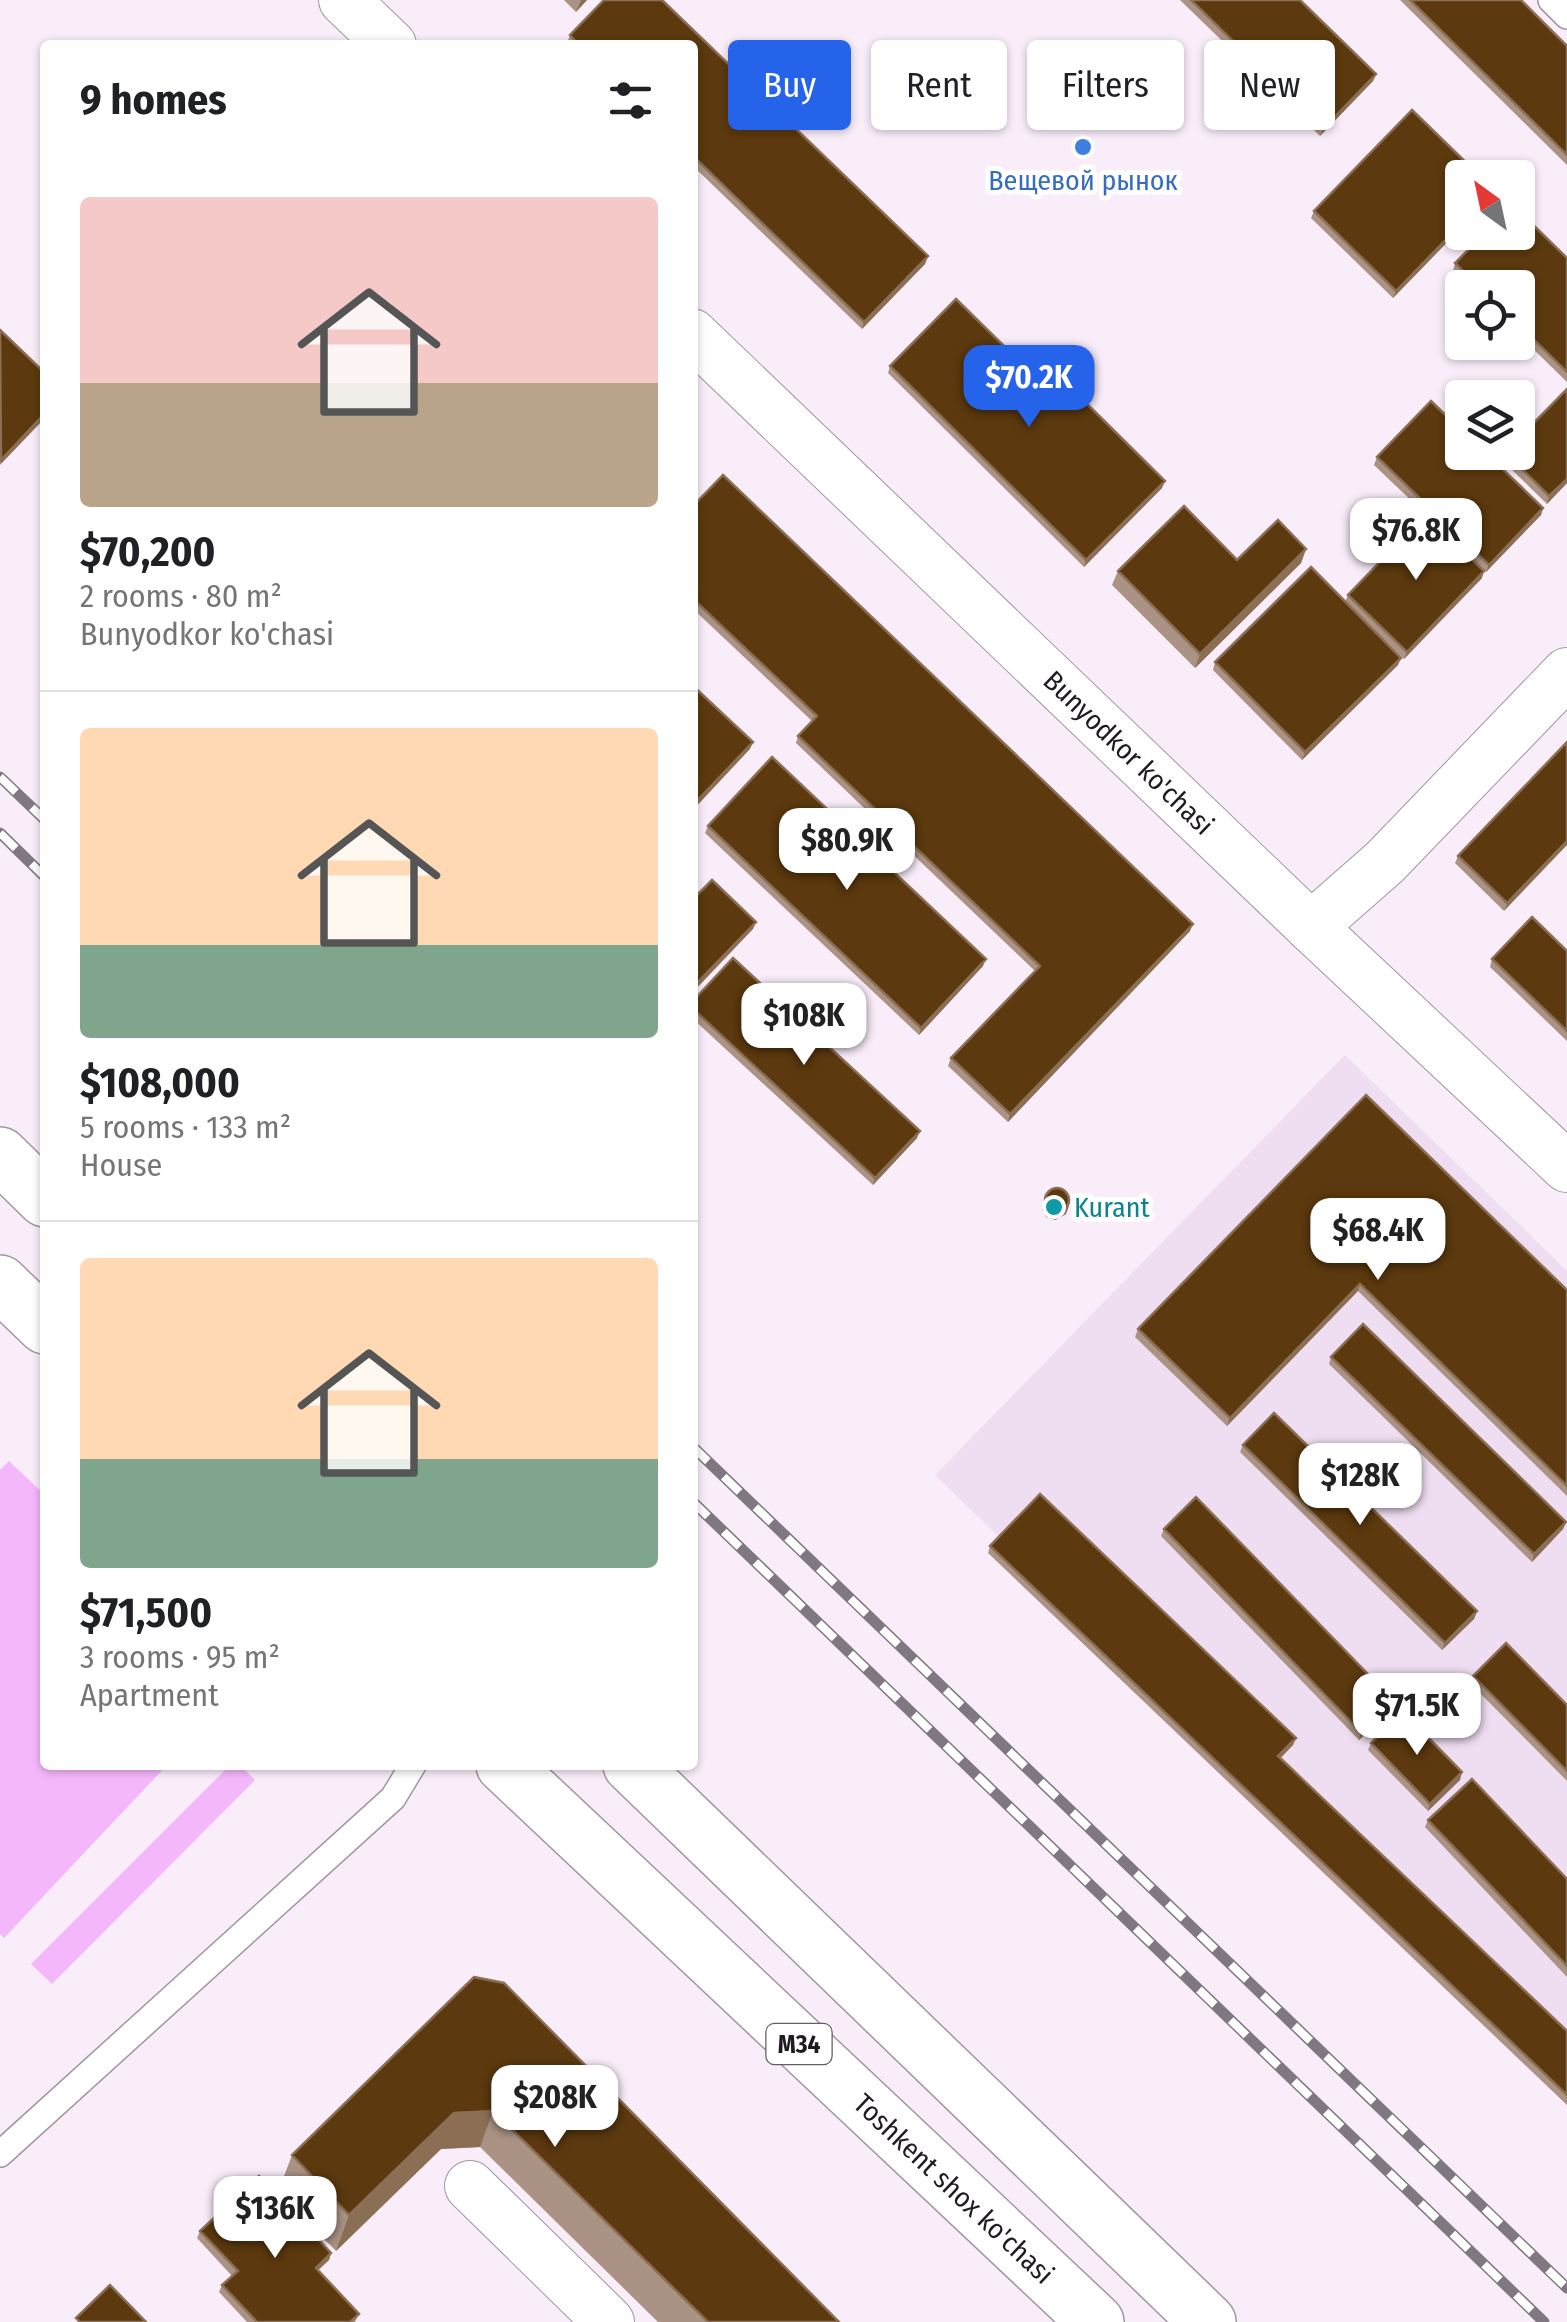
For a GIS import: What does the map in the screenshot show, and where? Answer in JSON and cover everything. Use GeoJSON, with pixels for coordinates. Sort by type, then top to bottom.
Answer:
{"type":"FeatureCollection","features":[{"type":"Feature","properties":{"kind":"highway"},"geometry":{"type":"LineString","coordinates":[[0,1156],[40,1194]]}},
{"type":"Feature","properties":{"kind":"highway"},"geometry":{"type":"LineString","coordinates":[[0,1283],[40,1321]]}},
{"type":"Feature","properties":{"kind":"highway","name":"Toshkent shox ko'chasi"},"geometry":{"type":"LineString","coordinates":[[509,1770],[1096,2322]]}},
{"type":"Feature","properties":{"kind":"highway"},"geometry":{"type":"LineString","coordinates":[[637,1770],[1208,2322]]}},
{"type":"Feature","properties":{"kind":"street"},"geometry":{"type":"LineString","coordinates":[[344,0],[386,40]]}},
{"type":"Feature","properties":{"kind":"street","name":"Bunyodkor ko'chasi"},"geometry":{"type":"LineString","coordinates":[[698,340],[1567,1167]]}},
{"type":"Feature","properties":{"kind":"street"},"geometry":{"type":"LineString","coordinates":[[1311,927],[1385,862],[1567,673]]}},
{"type":"Feature","properties":{"kind":"street"},"geometry":{"type":"LineString","coordinates":[[470,2186],[609,2322]]}},
{"type":"Feature","properties":{"kind":"lane"},"geometry":{"type":"LineString","coordinates":[[1551,0],[1567,16]]}},
{"type":"Feature","properties":{"kind":"lane"},"geometry":{"type":"LineString","coordinates":[[0,2154],[393,1798],[410,1770]]}},
{"type":"Feature","properties":{"kind":"shaded area"},"geometry":{"type":"Polygon","coordinates":[[[1345,1055],[1567,1271],[1567,2088],[935,1475],[1345,1055]]]}},
{"type":"Feature","properties":{"kind":"shaded area"},"geometry":{"type":"Polygon","coordinates":[[[9,1461],[40,1490],[40,1770],[162,1770],[4,1938],[0,1934],[0,1470],[9,1461]]]}},
{"type":"Feature","properties":{"kind":"shaded area"},"geometry":{"type":"Polygon","coordinates":[[[225,1770],[245,1770],[255,1780],[52,1984],[31,1964],[225,1770]]]}},
{"type":"Feature","properties":{"kind":"building"},"geometry":{"type":"Polygon","coordinates":[[[604,0],[662,0],[728,64],[728,130],[797,130],[928,256],[864,322],[698,161],[698,40],[574,40],[570,35],[604,0]]]}},
{"type":"Feature","properties":{"kind":"building"},"geometry":{"type":"Polygon","coordinates":[[[1191,0],[1300,0],[1376,74],[1335,117],[1335,40],[1232,40],[1191,0]]]}},
{"type":"Feature","properties":{"kind":"building"},"geometry":{"type":"Polygon","coordinates":[[[1410,0],[1521,0],[1567,46],[1567,155],[1410,0]]]}},
{"type":"Feature","properties":{"kind":"building"},"geometry":{"type":"Polygon","coordinates":[[[1412,110],[1463,160],[1445,160],[1445,241],[1396,291],[1314,211],[1412,110]]]}},
{"type":"Feature","properties":{"kind":"building"},"geometry":{"type":"Polygon","coordinates":[[[1535,227],[1567,258],[1567,372],[1535,341],[1535,270],[1462,270],[1455,263],[1468,250],[1535,250],[1535,227]]]}},
{"type":"Feature","properties":{"kind":"building"},"geometry":{"type":"Polygon","coordinates":[[[956,299],[1058,399],[1070,387],[1165,481],[1086,560],[890,366],[956,299]]]}},
{"type":"Feature","properties":{"kind":"building"},"geometry":{"type":"Polygon","coordinates":[[[0,330],[40,368],[40,418],[1,460],[0,330]]]}},
{"type":"Feature","properties":{"kind":"building"},"geometry":{"type":"Polygon","coordinates":[[[1567,389],[1567,479],[1549,496],[1523,470],[1535,470],[1535,422],[1567,389]]]}},
{"type":"Feature","properties":{"kind":"building"},"geometry":{"type":"Polygon","coordinates":[[[1431,401],[1445,415],[1445,470],[1504,470],[1543,508],[1489,565],[1377,457],[1431,401]]]}},
{"type":"Feature","properties":{"kind":"building"},"geometry":{"type":"Polygon","coordinates":[[[723,475],[1193,924],[1010,1114],[951,1058],[1040,966],[798,736],[817,716],[698,604],[698,501],[723,475]]]}},
{"type":"Feature","properties":{"kind":"building"},"geometry":{"type":"Polygon","coordinates":[[[1184,506],[1237,560],[1278,520],[1306,549],[1200,654],[1118,571],[1184,506]]]}},
{"type":"Feature","properties":{"kind":"building"},"geometry":{"type":"Polygon","coordinates":[[[1426,514],[1484,571],[1407,652],[1348,595],[1426,514]]]}},
{"type":"Feature","properties":{"kind":"building"},"geometry":{"type":"Polygon","coordinates":[[[1311,567],[1401,658],[1305,752],[1215,662],[1311,567]]]}},
{"type":"Feature","properties":{"kind":"building"},"geometry":{"type":"Polygon","coordinates":[[[698,691],[753,742],[698,800],[698,691]]]}},
{"type":"Feature","properties":{"kind":"building"},"geometry":{"type":"Polygon","coordinates":[[[1567,742],[1567,841],[1507,903],[1458,856],[1567,742]]]}},
{"type":"Feature","properties":{"kind":"building"},"geometry":{"type":"Polygon","coordinates":[[[772,757],[986,959],[921,1028],[708,826],[772,757]]]}},
{"type":"Feature","properties":{"kind":"building"},"geometry":{"type":"Polygon","coordinates":[[[712,880],[756,922],[698,982],[698,894],[712,880]]]}},
{"type":"Feature","properties":{"kind":"building"},"geometry":{"type":"Polygon","coordinates":[[[1532,917],[1567,951],[1567,1031],[1492,959],[1532,917]]]}},
{"type":"Feature","properties":{"kind":"building"},"geometry":{"type":"Polygon","coordinates":[[[733,958],[920,1131],[875,1178],[698,1014],[698,996],[733,958]]]}},
{"type":"Feature","properties":{"kind":"building"},"geometry":{"type":"Polygon","coordinates":[[[1366,1095],[1567,1290],[1567,1486],[1360,1284],[1230,1418],[1138,1329],[1366,1095]]]}},
{"type":"Feature","properties":{"kind":"building"},"geometry":{"type":"Polygon","coordinates":[[[1052,1188],[1062,1188],[1069,1200],[1062,1212],[1052,1212],[1045,1205],[1045,1195],[1052,1188]]]}},
{"type":"Feature","properties":{"kind":"building"},"geometry":{"type":"Polygon","coordinates":[[[1363,1324],[1566,1522],[1534,1554],[1331,1357],[1363,1324]]]}},
{"type":"Feature","properties":{"kind":"building"},"geometry":{"type":"Polygon","coordinates":[[[1274,1413],[1477,1611],[1445,1643],[1243,1445],[1274,1413]]]}},
{"type":"Feature","properties":{"kind":"building"},"geometry":{"type":"Polygon","coordinates":[[[1040,1494],[1296,1738],[1278,1756],[1567,2031],[1567,2095],[990,1546],[1040,1494]]]}},
{"type":"Feature","properties":{"kind":"building"},"geometry":{"type":"Polygon","coordinates":[[[1196,1497],[1394,1701],[1361,1732],[1164,1529],[1196,1497]]]}},
{"type":"Feature","properties":{"kind":"building"},"geometry":{"type":"Polygon","coordinates":[[[1506,1643],[1567,1705],[1567,1771],[1473,1676],[1506,1643]]]}},
{"type":"Feature","properties":{"kind":"building"},"geometry":{"type":"Polygon","coordinates":[[[1403,1712],[1462,1772],[1430,1804],[1371,1743],[1403,1712]]]}},
{"type":"Feature","properties":{"kind":"building"},"geometry":{"type":"Polygon","coordinates":[[[1472,1779],[1567,1879],[1567,1966],[1428,1820],[1472,1779]]]}},
{"type":"Feature","properties":{"kind":"building"},"geometry":{"type":"Polygon","coordinates":[[[474,1977],[504,1983],[839,2322],[708,2322],[493,2111],[454,2113],[349,2215],[292,2155],[474,1977]]]}},
{"type":"Feature","properties":{"kind":"building"},"geometry":{"type":"Polygon","coordinates":[[[259,2176],[331,2253],[316,2268],[359,2314],[350,2322],[257,2322],[222,2285],[238,2271],[200,2231],[259,2176]]]}},
{"type":"Feature","properties":{"kind":"building"},"geometry":{"type":"Polygon","coordinates":[[[110,2285],[146,2322],[80,2322],[76,2318],[110,2285]]]}},
{"type":"Feature","properties":{"kind":"railway"},"geometry":{"type":"LineString","coordinates":[[0,777],[40,815]]}},
{"type":"Feature","properties":{"kind":"railway"},"geometry":{"type":"LineString","coordinates":[[0,833],[40,872]]}},
{"type":"Feature","properties":{"kind":"railway"},"geometry":{"type":"LineString","coordinates":[[698,1452],[1567,2288]]}},
{"type":"Feature","properties":{"kind":"railway"},"geometry":{"type":"LineString","coordinates":[[698,1507],[1544,2322]]}},
{"type":"Feature","properties":{"kind":"place","name":"Вещевой рынок"},"geometry":{"type":"Point","coordinates":[1083,147]}},
{"type":"Feature","properties":{"kind":"place","name":"Kurant"},"geometry":{"type":"Point","coordinates":[1054,1207]}}]}
